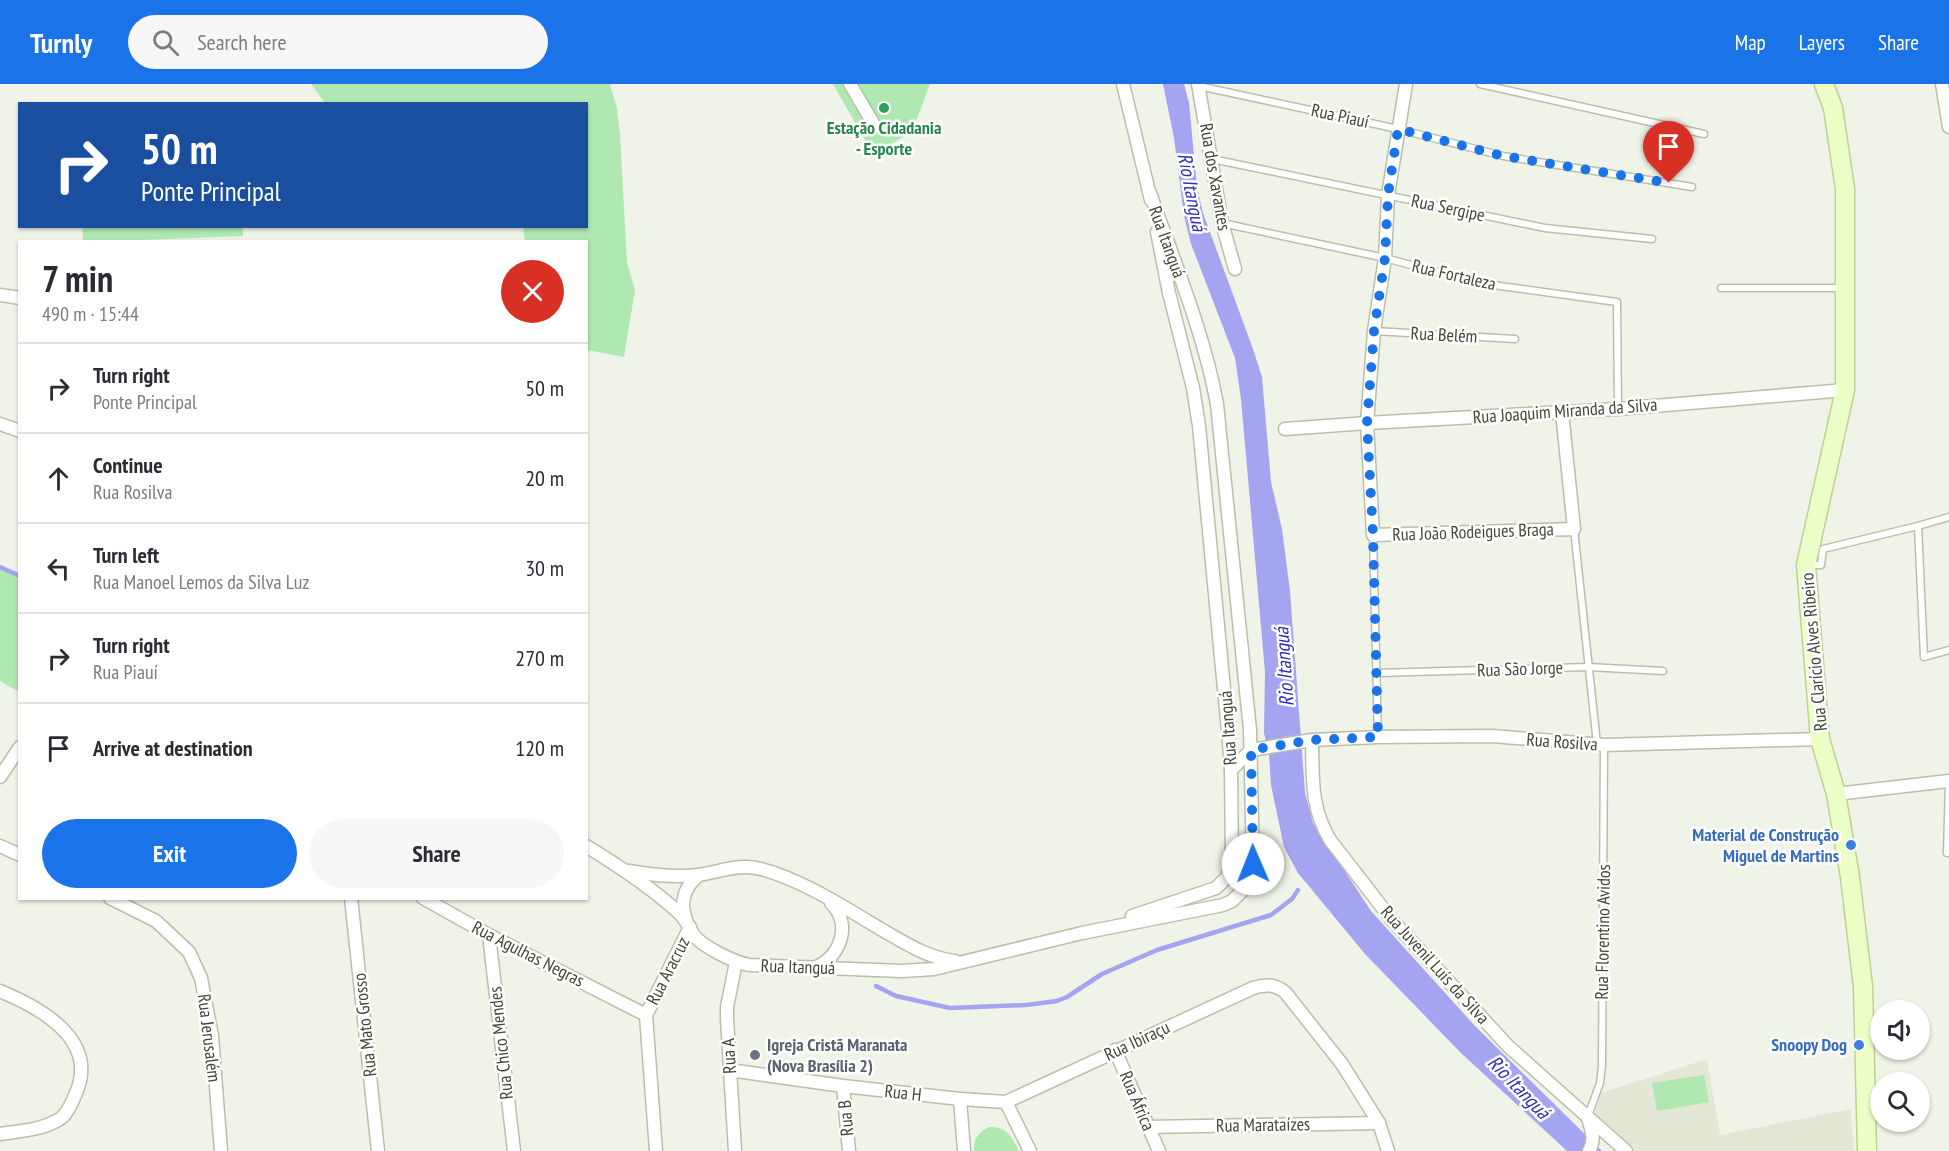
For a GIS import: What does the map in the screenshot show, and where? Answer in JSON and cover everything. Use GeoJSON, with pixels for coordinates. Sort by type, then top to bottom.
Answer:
{"type":"FeatureCollection","features":[{"type":"Feature","properties":{"kind":"street"},"geometry":{"type":"LineString","coordinates":[[850,84],[873,123]]}},
{"type":"Feature","properties":{"kind":"street"},"geometry":{"type":"LineString","coordinates":[[1123,84],[1150,193]]}},
{"type":"Feature","properties":{"kind":"street"},"geometry":{"type":"LineString","coordinates":[[1373,535],[1367,423],[1374,331],[1385,258],[1388,195],[1406,84]]}},
{"type":"Feature","properties":{"kind":"street","name":"Rua Clarício Alves Ribeiro"},"geometry":{"type":"LineString","coordinates":[[1824,84],[1833,108],[1843,165],[1846,213],[1845,390],[1806,565],[1820,739],[1836,794],[1850,877],[1863,986],[1867,1151]]}},
{"type":"Feature","properties":{"kind":"street"},"geometry":{"type":"LineString","coordinates":[[1942,84],[1949,127]]}},
{"type":"Feature","properties":{"kind":"street","name":"Rua dos Xavantes"},"geometry":{"type":"LineString","coordinates":[[1198,85],[1222,223],[1235,269]]}},
{"type":"Feature","properties":{"kind":"street","name":"Rua Itanguá"},"geometry":{"type":"LineString","coordinates":[[628,871],[688,924],[698,939],[736,962],[749,965],[918,971],[1082,933],[1223,905],[1239,895],[1249,880],[1253,864],[1251,750],[1217,404],[1208,364],[1150,193]]}},
{"type":"Feature","properties":{"kind":"street","name":"Rua Itanguá"},"geometry":{"type":"LineString","coordinates":[[1082,933],[1208,891],[1222,883],[1232,864],[1231,770],[1224,672],[1197,409],[1169,293],[1150,193]]}},
{"type":"Feature","properties":{"kind":"street"},"geometry":{"type":"LineString","coordinates":[[0,295],[18,298]]}},
{"type":"Feature","properties":{"kind":"street","name":"Rua Joaquim Miranda da Silva"},"geometry":{"type":"LineString","coordinates":[[1285,429],[1618,409],[1845,390]]}},
{"type":"Feature","properties":{"kind":"street"},"geometry":{"type":"LineString","coordinates":[[1562,412],[1574,529]]}},
{"type":"Feature","properties":{"kind":"street"},"geometry":{"type":"LineString","coordinates":[[0,424],[18,430]]}},
{"type":"Feature","properties":{"kind":"street","name":"Rua João Rodeigues Braga"},"geometry":{"type":"LineString","coordinates":[[1373,535],[1574,529]]}},
{"type":"Feature","properties":{"kind":"street","name":"Rua Rosilva"},"geometry":{"type":"LineString","coordinates":[[1251,750],[1308,740],[1378,737],[1492,736],[1600,745],[1820,739]]}},
{"type":"Feature","properties":{"kind":"street","name":"Rua Juvenil Luís da Silva"},"geometry":{"type":"LineString","coordinates":[[1308,740],[1315,805],[1320,822],[1330,840],[1392,920],[1508,1046],[1626,1151]]}},
{"type":"Feature","properties":{"kind":"street"},"geometry":{"type":"LineString","coordinates":[[0,777],[18,750]]}},
{"type":"Feature","properties":{"kind":"street"},"geometry":{"type":"LineString","coordinates":[[1231,770],[1251,750]]}},
{"type":"Feature","properties":{"kind":"street"},"geometry":{"type":"LineString","coordinates":[[1836,794],[1949,781]]}},
{"type":"Feature","properties":{"kind":"street"},"geometry":{"type":"LineString","coordinates":[[0,846],[18,854]]}},
{"type":"Feature","properties":{"kind":"street"},"geometry":{"type":"LineString","coordinates":[[588,847],[628,871]]}},
{"type":"Feature","properties":{"kind":"street","name":"Rua Itanguá"},"geometry":{"type":"LineString","coordinates":[[628,871],[670,876],[699,875],[728,868],[761,869],[821,895],[921,952],[940,959],[962,962]]}},
{"type":"Feature","properties":{"kind":"street"},"geometry":{"type":"LineString","coordinates":[[688,924],[683,906],[685,892],[699,875]]}},
{"type":"Feature","properties":{"kind":"street"},"geometry":{"type":"LineString","coordinates":[[815,967],[834,954],[843,932],[835,906],[821,895]]}},
{"type":"Feature","properties":{"kind":"street","name":"Rua Jerusalém"},"geometry":{"type":"LineString","coordinates":[[114,900],[156,921],[189,952],[201,978],[212,1036],[221,1151]]}},
{"type":"Feature","properties":{"kind":"street","name":"Rua Mato Grosso"},"geometry":{"type":"LineString","coordinates":[[351,900],[378,1151]]}},
{"type":"Feature","properties":{"kind":"street","name":"Rua Agulhas Negras"},"geometry":{"type":"LineString","coordinates":[[427,900],[489,935],[646,1015]]}},
{"type":"Feature","properties":{"kind":"street","name":"Rua Aracruz"},"geometry":{"type":"LineString","coordinates":[[646,1015],[688,924]]}},
{"type":"Feature","properties":{"kind":"street","name":"Rua Chico Mendes"},"geometry":{"type":"LineString","coordinates":[[489,935],[514,1151]]}},
{"type":"Feature","properties":{"kind":"street","name":"Rua A"},"geometry":{"type":"LineString","coordinates":[[735,1151],[727,1007],[736,962]]}},
{"type":"Feature","properties":{"kind":"street","name":"Rua Ibiraçu"},"geometry":{"type":"LineString","coordinates":[[1006,1102],[1253,988],[1269,984],[1285,992],[1342,1064],[1379,1123]]}},
{"type":"Feature","properties":{"kind":"street"},"geometry":{"type":"LineString","coordinates":[[0,991],[44,1014],[68,1034],[81,1058],[81,1071],[78,1090],[61,1119],[41,1128],[0,1134]]}},
{"type":"Feature","properties":{"kind":"street"},"geometry":{"type":"LineString","coordinates":[[646,1015],[656,1151]]}},
{"type":"Feature","properties":{"kind":"street","name":"Rua África"},"geometry":{"type":"LineString","coordinates":[[1115,1050],[1159,1151]]}},
{"type":"Feature","properties":{"kind":"street","name":"Rua H"},"geometry":{"type":"LineString","coordinates":[[729,1070],[843,1086],[1006,1102]]}},
{"type":"Feature","properties":{"kind":"street","name":"Rua B"},"geometry":{"type":"LineString","coordinates":[[843,1086],[849,1151]]}},
{"type":"Feature","properties":{"kind":"street"},"geometry":{"type":"LineString","coordinates":[[960,1099],[964,1151]]}},
{"type":"Feature","properties":{"kind":"street"},"geometry":{"type":"LineString","coordinates":[[1006,1102],[1030,1151]]}},
{"type":"Feature","properties":{"kind":"street"},"geometry":{"type":"LineString","coordinates":[[1588,1116],[1593,1134],[1590,1149]]}},
{"type":"Feature","properties":{"kind":"street"},"geometry":{"type":"LineString","coordinates":[[1379,1123],[1388,1151]]}},
{"type":"Feature","properties":{"kind":"street","name":"Rua Marataízes"},"geometry":{"type":"LineString","coordinates":[[1148,1127],[1379,1123]]}},
{"type":"Feature","properties":{"kind":"lane"},"geometry":{"type":"LineString","coordinates":[[1480,84],[1704,134]]}},
{"type":"Feature","properties":{"kind":"lane","name":"Rua Piauí"},"geometry":{"type":"LineString","coordinates":[[1198,85],[1398,129],[1503,156],[1692,187]]}},
{"type":"Feature","properties":{"kind":"lane","name":"Rua Sergipe"},"geometry":{"type":"LineString","coordinates":[[1211,159],[1545,228],[1652,239]]}},
{"type":"Feature","properties":{"kind":"lane","name":"Rua Fortaleza"},"geometry":{"type":"LineString","coordinates":[[1222,223],[1385,258],[1500,286],[1617,302],[1618,409]]}},
{"type":"Feature","properties":{"kind":"lane"},"geometry":{"type":"LineString","coordinates":[[1721,288],[1844,288]]}},
{"type":"Feature","properties":{"kind":"lane","name":"Rua Belém"},"geometry":{"type":"LineString","coordinates":[[1374,331],[1515,339]]}},
{"type":"Feature","properties":{"kind":"lane"},"geometry":{"type":"LineString","coordinates":[[1806,565],[1821,566],[1823,549],[1949,517]]}},
{"type":"Feature","properties":{"kind":"lane"},"geometry":{"type":"LineString","coordinates":[[1918,526],[1924,657],[1949,650]]}},
{"type":"Feature","properties":{"kind":"lane","name":"Rua Florentino Avidos"},"geometry":{"type":"LineString","coordinates":[[1574,529],[1588,667],[1600,745],[1602,1065],[1600,1083],[1588,1116]]}},
{"type":"Feature","properties":{"kind":"lane"},"geometry":{"type":"LineString","coordinates":[[1373,535],[1378,737]]}},
{"type":"Feature","properties":{"kind":"lane","name":"Rua São Jorge"},"geometry":{"type":"LineString","coordinates":[[1377,673],[1588,667],[1663,671]]}},
{"type":"Feature","properties":{"kind":"lane"},"geometry":{"type":"LineString","coordinates":[[1949,781],[1947,853],[1949,853]]}},
{"type":"Feature","properties":{"kind":"shaded area"},"geometry":{"type":"Polygon","coordinates":[[[1707,1059],[1720,1135],[1851,1109],[1854,1151],[1632,1151],[1594,1117],[1601,1093],[1707,1059]]]}},
{"type":"Feature","properties":{"kind":"green space"},"geometry":{"type":"Polygon","coordinates":[[[311,84],[610,84],[617,108],[620,135],[627,262],[635,290],[624,357],[588,350],[588,240],[525,240],[523,228],[588,228],[588,102],[324,102],[311,84]]]}},
{"type":"Feature","properties":{"kind":"green space","name":"Estação Cidadania - Esporte"},"geometry":{"type":"Polygon","coordinates":[[[833,84],[930,84],[912,132],[873,154],[833,84]]]}},
{"type":"Feature","properties":{"kind":"green space"},"geometry":{"type":"Polygon","coordinates":[[[82,228],[243,228],[243,236],[83,240],[82,228]]]}},
{"type":"Feature","properties":{"kind":"green space"},"geometry":{"type":"Polygon","coordinates":[[[0,570],[5,570],[18,576],[18,691],[0,681],[0,570]]]}},
{"type":"Feature","properties":{"kind":"green space"},"geometry":{"type":"Polygon","coordinates":[[[1704,1075],[1709,1102],[1657,1111],[1652,1083],[1704,1075]]]}},
{"type":"Feature","properties":{"kind":"green space"},"geometry":{"type":"Polygon","coordinates":[[[989,1127],[1005,1130],[1019,1151],[974,1151],[977,1136],[989,1127]]]}},
{"type":"Feature","properties":{"kind":"water","name":"Rio Itanguá"},"geometry":{"type":"Polygon","coordinates":[[[1163,84],[1184,84],[1189,103],[1197,187],[1203,213],[1262,377],[1271,482],[1282,529],[1290,591],[1305,793],[1313,823],[1371,911],[1475,1026],[1602,1151],[1567,1151],[1461,1053],[1365,954],[1298,873],[1284,847],[1271,785],[1269,754],[1264,733],[1265,672],[1241,399],[1235,358],[1191,244],[1184,216],[1174,138],[1163,84]]]}},
{"type":"Feature","properties":{"kind":"waterway"},"geometry":{"type":"LineString","coordinates":[[0,567],[18,575]]}},
{"type":"Feature","properties":{"kind":"waterway"},"geometry":{"type":"LineString","coordinates":[[876,986],[896,996],[950,1008],[1026,1005],[1057,1001],[1102,974],[1157,950],[1271,915],[1292,899],[1298,890]]}},
{"type":"Feature","properties":{"kind":"place","name":"Estação Cidadania - Esporte"},"geometry":{"type":"Point","coordinates":[884,108]}},
{"type":"Feature","properties":{"kind":"place","name":"Material de Construção Miguel de Martins"},"geometry":{"type":"Point","coordinates":[1851,845]}},
{"type":"Feature","properties":{"kind":"place","name":"Snoopy Dog"},"geometry":{"type":"Point","coordinates":[1859,1045]}},
{"type":"Feature","properties":{"kind":"place","name":"Igreja Cristã Maranata (Nova Brasília 2)"},"geometry":{"type":"Point","coordinates":[755,1055]}},
{"type":"Feature","properties":{"kind":"route"},"geometry":{"type":"LineString","coordinates":[[1253,864],[1251,750],[1312,740],[1378,737],[1373,535],[1367,423],[1374,331],[1385,258],[1388,195],[1398,129],[1503,156],[1669,183]]}}]}
